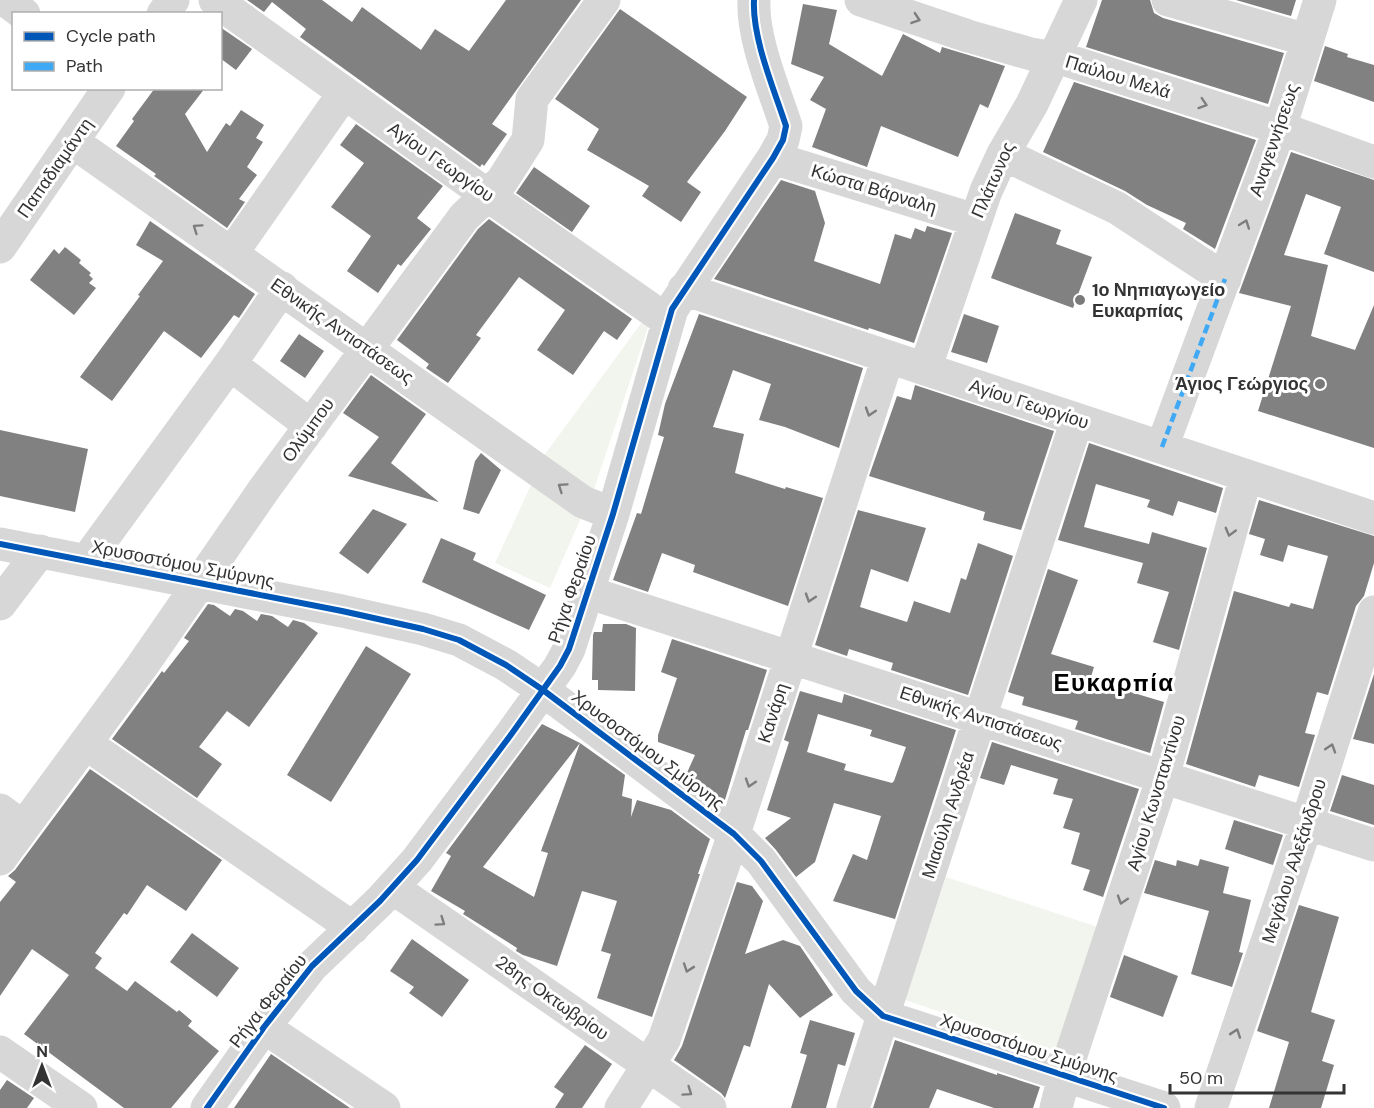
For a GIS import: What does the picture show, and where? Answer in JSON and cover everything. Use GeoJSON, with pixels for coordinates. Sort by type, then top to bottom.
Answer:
{"type":"FeatureCollection","features":[{"type":"Feature","properties":{"kind":"street"},"geometry":{"type":"LineString","coordinates":[[5,0],[21,12]]}},
{"type":"Feature","properties":{"kind":"street","name":"Αγίου Γεωργίου"},"geometry":{"type":"LineString","coordinates":[[215,0],[487,195],[668,321]]}},
{"type":"Feature","properties":{"kind":"street","name":"Ολύμπου"},"geometry":{"type":"LineString","coordinates":[[0,859],[12,818],[86,743],[311,426],[464,217],[502,181],[528,140],[532,99],[604,0]]}},
{"type":"Feature","properties":{"kind":"street","name":"Ρήγα Φεραίου"},"geometry":{"type":"LineString","coordinates":[[207,1108],[264,1027],[312,966],[393,888],[417,860],[543,690],[569,649],[613,514],[668,321],[684,289],[783,140],[786,126],[759,38],[754,16],[754,0]]}},
{"type":"Feature","properties":{"kind":"street","name":"Παύλου Μελά"},"geometry":{"type":"LineString","coordinates":[[861,0],[968,36],[1031,54],[1055,57],[1280,128],[1374,162]]}},
{"type":"Feature","properties":{"kind":"street","name":"Πλάτωνος"},"geometry":{"type":"LineString","coordinates":[[925,369],[975,220],[1003,154],[1032,104],[1082,0]]}},
{"type":"Feature","properties":{"kind":"street"},"geometry":{"type":"LineString","coordinates":[[1168,0],[1307,40]]}},
{"type":"Feature","properties":{"kind":"street","name":"Αναγεννήσεως"},"geometry":{"type":"LineString","coordinates":[[1162,447],[1280,128],[1320,0]]}},
{"type":"Feature","properties":{"kind":"street","name":"Παπαδιαμάντη"},"geometry":{"type":"LineString","coordinates":[[4,234],[73,142],[108,90]]}},
{"type":"Feature","properties":{"kind":"street"},"geometry":{"type":"LineString","coordinates":[[232,253],[344,93]]}},
{"type":"Feature","properties":{"kind":"street","name":"Εθνικής Αντιστάσεως"},"geometry":{"type":"LineString","coordinates":[[73,142],[583,502],[613,514]]}},
{"type":"Feature","properties":{"kind":"street"},"geometry":{"type":"LineString","coordinates":[[1003,154],[1116,208],[1225,279]]}},
{"type":"Feature","properties":{"kind":"street","name":"Κώστα Βάρναλη"},"geometry":{"type":"LineString","coordinates":[[773,158],[975,220]]}},
{"type":"Feature","properties":{"kind":"street"},"geometry":{"type":"LineString","coordinates":[[87,560],[230,364],[282,288]]}},
{"type":"Feature","properties":{"kind":"street","name":"Αγίου Γεωργίου"},"geometry":{"type":"LineString","coordinates":[[684,289],[1374,518]]}},
{"type":"Feature","properties":{"kind":"street","name":"Κανάρη"},"geometry":{"type":"LineString","coordinates":[[621,1108],[664,1040],[734,834],[888,357]]}},
{"type":"Feature","properties":{"kind":"street"},"geometry":{"type":"LineString","coordinates":[[230,364],[311,426]]}},
{"type":"Feature","properties":{"kind":"street","name":"Μιαούλη Ανδρέα"},"geometry":{"type":"LineString","coordinates":[[853,1108],[1077,420]]}},
{"type":"Feature","properties":{"kind":"street","name":"Αγίου Κωνσταντίνου"},"geometry":{"type":"LineString","coordinates":[[1056,1108],[1064,1076],[1163,777],[1246,476]]}},
{"type":"Feature","properties":{"kind":"street","name":"Χρυσοστόμου Σμύρνης"},"geometry":{"type":"LineString","coordinates":[[0,544],[201,582],[443,635],[469,644],[543,690],[734,834],[760,861],[856,991],[883,1016],[1164,1108]]}},
{"type":"Feature","properties":{"kind":"street"},"geometry":{"type":"LineString","coordinates":[[0,604],[40,551]]}},
{"type":"Feature","properties":{"kind":"street","name":"Εθνικής Αντιστάσεως"},"geometry":{"type":"LineString","coordinates":[[587,592],[1374,845]]}},
{"type":"Feature","properties":{"kind":"street","name":"Μεγάλου Αλεξάνδρου"},"geometry":{"type":"LineString","coordinates":[[1211,1108],[1307,823],[1374,612]]}},
{"type":"Feature","properties":{"kind":"street"},"geometry":{"type":"LineString","coordinates":[[86,743],[353,928]]}},
{"type":"Feature","properties":{"kind":"street","name":"28ης Οκτωβρίου"},"geometry":{"type":"LineString","coordinates":[[393,888],[710,1108]]}},
{"type":"Feature","properties":{"kind":"street"},"geometry":{"type":"LineString","coordinates":[[264,1027],[384,1108]]}},
{"type":"Feature","properties":{"kind":"street"},"geometry":{"type":"LineString","coordinates":[[0,1052],[81,1108]]}},
{"type":"Feature","properties":{"kind":"shaded area"},"geometry":{"type":"Polygon","coordinates":[[[645,318],[650,321],[594,489],[543,457],[645,318]]]}},
{"type":"Feature","properties":{"kind":"shaded area"},"geometry":{"type":"Polygon","coordinates":[[[531,485],[585,509],[550,588],[495,563],[531,485]]]}},
{"type":"Feature","properties":{"kind":"shaded area"},"geometry":{"type":"Polygon","coordinates":[[[946,877],[1101,928],[1060,1052],[905,1000],[946,877]]]}},
{"type":"Feature","properties":{"kind":"building"},"geometry":{"type":"Polygon","coordinates":[[[247,0],[322,0],[352,22],[362,7],[421,50],[435,29],[469,51],[506,0],[581,0],[492,124],[507,134],[484,166],[482,164],[480,167],[300,37],[306,29],[272,2],[264,12],[247,0]]]}},
{"type":"Feature","properties":{"kind":"building"},"geometry":{"type":"Polygon","coordinates":[[[1102,0],[1150,0],[1154,13],[1163,18],[1284,53],[1268,104],[1086,47],[1102,0]]]}},
{"type":"Feature","properties":{"kind":"building"},"geometry":{"type":"Polygon","coordinates":[[[1236,0],[1296,0],[1291,16],[1236,0]]]}},
{"type":"Feature","properties":{"kind":"building"},"geometry":{"type":"Polygon","coordinates":[[[803,4],[837,10],[829,44],[882,76],[903,34],[940,53],[942,47],[1005,66],[988,108],[980,104],[958,157],[881,126],[867,167],[812,147],[826,109],[810,100],[824,77],[791,64],[803,4]]]}},
{"type":"Feature","properties":{"kind":"building"},"geometry":{"type":"Polygon","coordinates":[[[620,9],[747,97],[687,182],[701,192],[681,222],[642,196],[649,186],[587,150],[599,129],[555,99],[620,9]]]}},
{"type":"Feature","properties":{"kind":"building"},"geometry":{"type":"Polygon","coordinates":[[[222,28],[252,49],[236,70],[222,60],[222,28]]]}},
{"type":"Feature","properties":{"kind":"building"},"geometry":{"type":"Polygon","coordinates":[[[1325,46],[1348,54],[1347,57],[1374,65],[1374,102],[1314,81],[1325,46]]]}},
{"type":"Feature","properties":{"kind":"building"},"geometry":{"type":"Polygon","coordinates":[[[1074,82],[1256,140],[1215,249],[1183,229],[1186,223],[1043,152],[1074,82]]]}},
{"type":"Feature","properties":{"kind":"building"},"geometry":{"type":"Polygon","coordinates":[[[154,90],[203,90],[185,114],[207,152],[226,123],[230,126],[241,110],[264,125],[256,138],[263,142],[247,167],[257,175],[239,199],[245,202],[227,228],[116,146],[134,121],[132,119],[154,90]]]}},
{"type":"Feature","properties":{"kind":"building"},"geometry":{"type":"Polygon","coordinates":[[[356,124],[443,186],[417,218],[431,229],[401,266],[398,264],[378,293],[347,271],[371,236],[331,207],[364,163],[340,145],[356,124]]]}},
{"type":"Feature","properties":{"kind":"building"},"geometry":{"type":"Polygon","coordinates":[[[1291,152],[1374,180],[1374,272],[1324,254],[1341,207],[1306,194],[1284,255],[1328,265],[1311,336],[1355,350],[1374,305],[1374,448],[1258,411],[1291,306],[1239,293],[1291,152]]]}},
{"type":"Feature","properties":{"kind":"building"},"geometry":{"type":"Polygon","coordinates":[[[534,167],[590,206],[572,232],[516,193],[534,167]]]}},
{"type":"Feature","properties":{"kind":"building"},"geometry":{"type":"Polygon","coordinates":[[[781,180],[815,191],[825,223],[814,261],[880,284],[895,234],[911,239],[915,228],[925,232],[927,226],[952,233],[914,343],[714,279],[781,180]]]}},
{"type":"Feature","properties":{"kind":"building"},"geometry":{"type":"Polygon","coordinates":[[[1015,213],[1061,230],[1056,244],[1092,257],[1073,308],[991,278],[1015,213]]]}},
{"type":"Feature","properties":{"kind":"building"},"geometry":{"type":"Polygon","coordinates":[[[489,219],[632,319],[617,340],[604,331],[573,375],[537,350],[565,310],[519,277],[476,335],[481,338],[448,383],[426,368],[429,364],[397,340],[478,229],[489,219]]]}},
{"type":"Feature","properties":{"kind":"building"},"geometry":{"type":"Polygon","coordinates":[[[150,221],[255,294],[239,318],[234,315],[201,358],[164,331],[112,401],[80,377],[163,261],[136,245],[150,221]]]}},
{"type":"Feature","properties":{"kind":"building"},"geometry":{"type":"Polygon","coordinates":[[[65,247],[81,260],[79,263],[91,273],[89,275],[93,279],[89,283],[96,288],[74,315],[30,280],[54,249],[59,254],[65,247]]]}},
{"type":"Feature","properties":{"kind":"building"},"geometry":{"type":"Polygon","coordinates":[[[699,314],[863,368],[839,448],[785,427],[759,420],[771,384],[733,370],[713,427],[744,434],[735,473],[823,498],[788,606],[693,572],[695,565],[662,553],[648,592],[613,580],[637,513],[641,514],[664,437],[658,435],[665,404],[699,314]]]}},
{"type":"Feature","properties":{"kind":"building"},"geometry":{"type":"Polygon","coordinates":[[[964,314],[999,326],[987,363],[951,352],[964,314]]]}},
{"type":"Feature","properties":{"kind":"building"},"geometry":{"type":"Polygon","coordinates":[[[299,334],[324,351],[305,378],[280,361],[299,334]]]}},
{"type":"Feature","properties":{"kind":"building"},"geometry":{"type":"Polygon","coordinates":[[[371,375],[426,414],[391,463],[439,502],[348,476],[379,437],[343,413],[371,375]]]}},
{"type":"Feature","properties":{"kind":"building"},"geometry":{"type":"Polygon","coordinates":[[[915,385],[1054,431],[1021,530],[983,520],[985,512],[869,476],[897,396],[911,400],[915,385]]]}},
{"type":"Feature","properties":{"kind":"building"},"geometry":{"type":"Polygon","coordinates":[[[0,430],[88,449],[75,512],[0,496],[0,430]]]}},
{"type":"Feature","properties":{"kind":"building"},"geometry":{"type":"Polygon","coordinates":[[[1089,443],[1223,488],[1216,513],[1178,501],[1173,516],[1147,507],[1150,500],[1096,484],[1084,527],[1149,544],[1152,532],[1207,548],[1179,650],[1153,642],[1169,592],[1137,583],[1143,563],[1058,540],[1089,443]]]}},
{"type":"Feature","properties":{"kind":"building"},"geometry":{"type":"Polygon","coordinates":[[[481,453],[501,470],[479,514],[463,509],[475,461],[481,453]]]}},
{"type":"Feature","properties":{"kind":"building"},"geometry":{"type":"Polygon","coordinates":[[[1259,500],[1374,536],[1374,563],[1364,596],[1356,606],[1328,695],[1317,692],[1305,733],[1315,735],[1299,787],[1259,775],[1255,787],[1186,764],[1234,591],[1289,607],[1291,603],[1313,609],[1328,556],[1288,545],[1283,562],[1260,555],[1265,539],[1249,534],[1259,500]]]}},
{"type":"Feature","properties":{"kind":"building"},"geometry":{"type":"Polygon","coordinates":[[[373,509],[407,524],[368,574],[339,553],[373,509]]]}},
{"type":"Feature","properties":{"kind":"building"},"geometry":{"type":"Polygon","coordinates":[[[858,510],[926,528],[908,582],[871,569],[860,607],[907,622],[914,601],[950,613],[961,578],[966,580],[978,543],[1013,556],[968,695],[891,670],[893,663],[849,649],[847,656],[815,645],[858,510]]]}},
{"type":"Feature","properties":{"kind":"building"},"geometry":{"type":"Polygon","coordinates":[[[441,538],[476,553],[473,560],[546,595],[529,630],[422,582],[441,538]]]}},
{"type":"Feature","properties":{"kind":"building"},"geometry":{"type":"Polygon","coordinates":[[[1048,569],[1078,580],[1051,654],[1094,667],[1090,680],[1164,702],[1150,753],[1075,729],[1078,721],[1022,705],[1024,697],[1008,692],[1048,569]]]}},
{"type":"Feature","properties":{"kind":"building"},"geometry":{"type":"Polygon","coordinates":[[[208,604],[214,605],[230,616],[235,609],[243,611],[257,621],[261,614],[272,616],[288,627],[293,620],[304,623],[318,633],[249,727],[227,711],[199,747],[222,764],[197,798],[112,739],[162,671],[164,673],[189,641],[184,638],[208,604]]]}},
{"type":"Feature","properties":{"kind":"building"},"geometry":{"type":"Polygon","coordinates":[[[603,624],[626,624],[636,628],[635,691],[598,690],[598,680],[592,680],[593,635],[594,632],[602,632],[603,624]]]}},
{"type":"Feature","properties":{"kind":"building"},"geometry":{"type":"Polygon","coordinates":[[[672,639],[767,670],[724,803],[686,775],[695,755],[658,742],[658,735],[677,678],[661,672],[672,639]]]}},
{"type":"Feature","properties":{"kind":"building"},"geometry":{"type":"Polygon","coordinates":[[[366,646],[411,674],[331,802],[287,775],[366,646]]]}},
{"type":"Feature","properties":{"kind":"building"},"geometry":{"type":"Polygon","coordinates":[[[1374,674],[1374,744],[1353,739],[1374,674]]]}},
{"type":"Feature","properties":{"kind":"building"},"geometry":{"type":"Polygon","coordinates":[[[800,691],[842,703],[844,694],[956,730],[895,919],[833,901],[853,854],[867,860],[881,816],[834,803],[815,862],[796,877],[765,838],[791,818],[767,810],[789,742],[784,740],[800,691]],[[818,714],[807,752],[846,764],[844,770],[892,783],[906,747],[870,736],[872,730],[818,714]]]}},
{"type":"Feature","properties":{"kind":"building"},"geometry":{"type":"Polygon","coordinates":[[[542,724],[580,743],[625,775],[622,796],[632,799],[631,817],[637,800],[671,810],[710,839],[652,1017],[597,998],[611,954],[601,951],[617,901],[582,891],[557,966],[516,951],[517,948],[463,914],[465,911],[431,891],[451,856],[446,853],[542,724]],[[580,743],[483,867],[534,897],[548,853],[541,851],[580,743]]]}},
{"type":"Feature","properties":{"kind":"building"},"geometry":{"type":"Polygon","coordinates":[[[992,742],[1139,789],[1103,897],[1083,890],[1090,870],[1071,864],[1080,833],[1063,828],[1073,799],[1053,794],[1058,779],[1011,765],[1004,785],[980,778],[992,742]]]}},
{"type":"Feature","properties":{"kind":"building"},"geometry":{"type":"Polygon","coordinates":[[[90,769],[222,860],[186,911],[147,885],[127,915],[124,913],[95,953],[102,958],[95,968],[127,991],[135,981],[177,1012],[179,1010],[192,1021],[188,1026],[219,1051],[171,1108],[124,1108],[24,1034],[69,975],[32,949],[0,996],[0,902],[16,882],[8,876],[15,870],[90,769]]]}},
{"type":"Feature","properties":{"kind":"building"},"geometry":{"type":"Polygon","coordinates":[[[1342,775],[1374,785],[1374,825],[1330,811],[1342,775]]]}},
{"type":"Feature","properties":{"kind":"building"},"geometry":{"type":"Polygon","coordinates":[[[1234,820],[1283,835],[1273,865],[1225,849],[1234,820]]]}},
{"type":"Feature","properties":{"kind":"building"},"geometry":{"type":"Polygon","coordinates":[[[1200,859],[1229,867],[1223,893],[1251,900],[1239,952],[1243,953],[1232,987],[1191,974],[1209,911],[1144,893],[1155,860],[1176,866],[1177,860],[1198,866],[1200,859]]]}},
{"type":"Feature","properties":{"kind":"building"},"geometry":{"type":"Polygon","coordinates":[[[737,882],[752,886],[763,901],[745,954],[783,940],[800,946],[833,995],[800,1018],[769,984],[750,1047],[744,1045],[725,1098],[674,1060],[682,1046],[737,882]]]}},
{"type":"Feature","properties":{"kind":"building"},"geometry":{"type":"Polygon","coordinates":[[[1299,905],[1339,917],[1311,1012],[1335,1020],[1322,1061],[1334,1065],[1321,1108],[1269,1108],[1289,1042],[1257,1031],[1299,905]]]}},
{"type":"Feature","properties":{"kind":"building"},"geometry":{"type":"Polygon","coordinates":[[[192,933],[239,968],[217,997],[170,962],[192,933]]]}},
{"type":"Feature","properties":{"kind":"building"},"geometry":{"type":"Polygon","coordinates":[[[412,939],[469,980],[442,1017],[409,993],[414,987],[390,971],[412,939]]]}},
{"type":"Feature","properties":{"kind":"building"},"geometry":{"type":"Polygon","coordinates":[[[1124,955],[1178,976],[1163,1017],[1110,997],[1124,955]]]}},
{"type":"Feature","properties":{"kind":"building"},"geometry":{"type":"Polygon","coordinates":[[[810,1020],[855,1033],[845,1066],[838,1064],[826,1108],[791,1108],[807,1055],[800,1053],[810,1020]]]}},
{"type":"Feature","properties":{"kind":"building"},"geometry":{"type":"Polygon","coordinates":[[[895,1040],[997,1075],[997,1073],[1040,1087],[1033,1108],[994,1108],[937,1089],[929,1108],[873,1108],[895,1040]]]}},
{"type":"Feature","properties":{"kind":"building"},"geometry":{"type":"Polygon","coordinates":[[[585,1045],[612,1064],[582,1108],[555,1108],[564,1094],[554,1087],[585,1045]]]}},
{"type":"Feature","properties":{"kind":"building"},"geometry":{"type":"Polygon","coordinates":[[[271,1054],[350,1108],[234,1108],[271,1054]]]}},
{"type":"Feature","properties":{"kind":"building"},"geometry":{"type":"Polygon","coordinates":[[[7,1080],[34,1098],[27,1108],[0,1108],[0,1090],[7,1080]]]}},
{"type":"Feature","properties":{"kind":"marked path"},"geometry":{"type":"LineString","coordinates":[[1162,447],[1225,279]]}},
{"type":"Feature","properties":{"kind":"cycle path"},"geometry":{"type":"LineString","coordinates":[[207,1108],[264,1027],[312,966],[380,901],[417,860],[510,736],[560,666],[569,649],[613,514],[672,309],[783,140],[786,126],[760,47],[756,31],[754,0]]}},
{"type":"Feature","properties":{"kind":"cycle path"},"geometry":{"type":"LineString","coordinates":[[0,544],[342,611],[423,629],[459,640],[506,665],[543,690],[734,834],[761,861],[856,991],[883,1016],[1164,1108]]}},
{"type":"Feature","properties":{"kind":"place","name":"1ο Νηπιαγωγείο Ευκαρπίας"},"geometry":{"type":"Point","coordinates":[1080,300]}},
{"type":"Feature","properties":{"kind":"place","name":"Άγιος Γεώργιος"},"geometry":{"type":"Point","coordinates":[1320,384]}},
{"type":"Feature","properties":{"kind":"district","name":"Ευκαρπία"},"geometry":{"type":"Point","coordinates":[1114,683]}}]}
